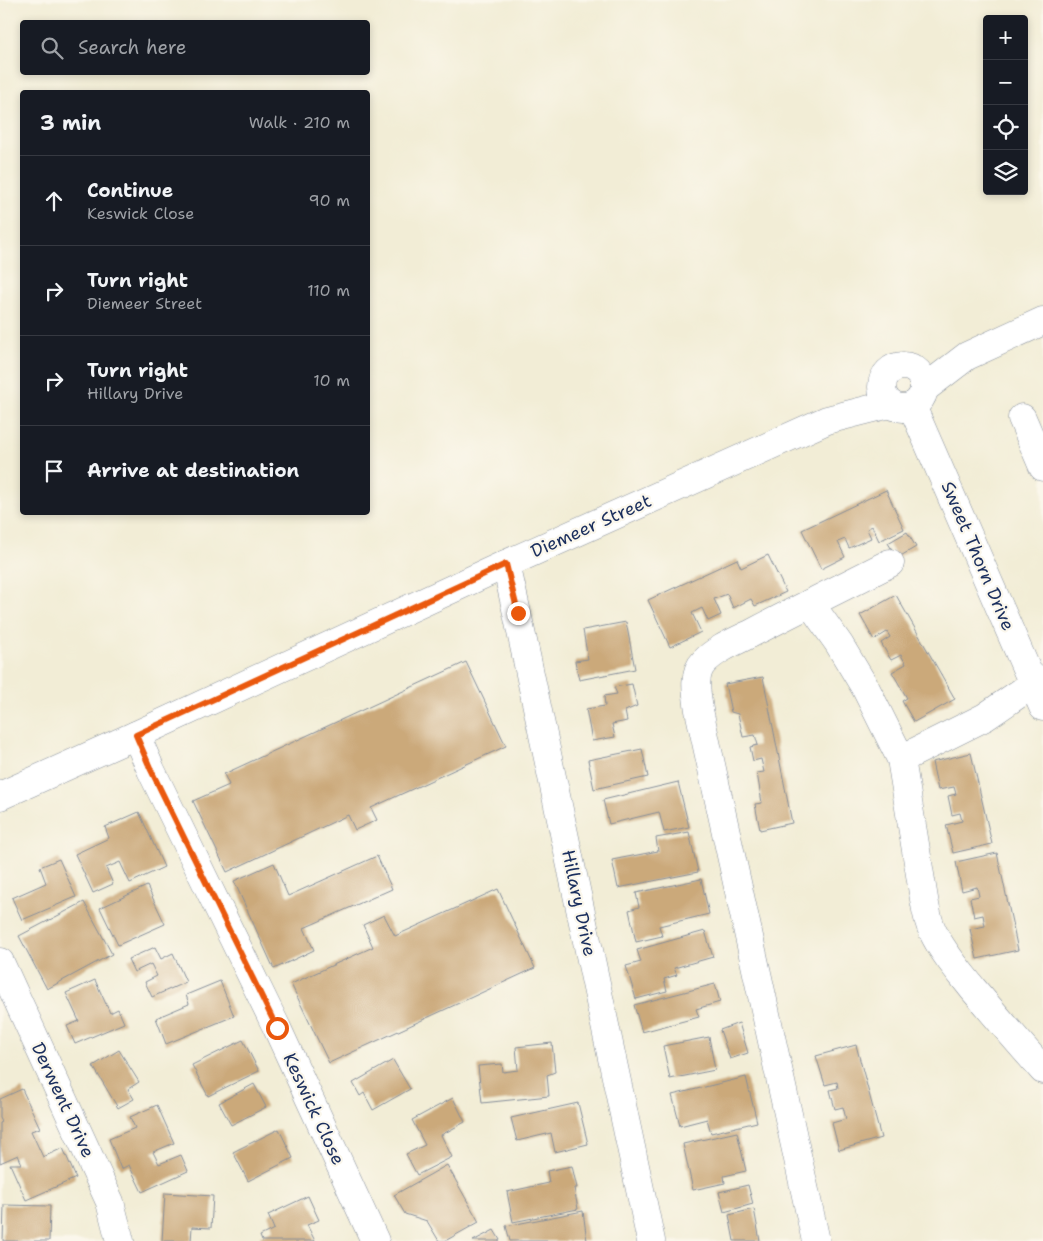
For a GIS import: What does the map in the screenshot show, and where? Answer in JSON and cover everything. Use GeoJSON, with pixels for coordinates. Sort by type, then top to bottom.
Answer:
{"type":"FeatureCollection","features":[{"type":"Feature","properties":{"kind":"street","name":"Diemeer Street"},"geometry":{"type":"LineString","coordinates":[[0,796],[506,564],[827,420],[904,390],[967,356],[1043,321]]}},
{"type":"Feature","properties":{"kind":"street","name":"Sweet Thorn Drive"},"geometry":{"type":"LineString","coordinates":[[904,390],[1040,690]]}},
{"type":"Feature","properties":{"kind":"street"},"geometry":{"type":"LineString","coordinates":[[1022,418],[1042,459]]}},
{"type":"Feature","properties":{"kind":"street","name":"Hillary Drive"},"geometry":{"type":"LineString","coordinates":[[506,564],[651,1241]]}},
{"type":"Feature","properties":{"kind":"street"},"geometry":{"type":"LineString","coordinates":[[816,1241],[701,720],[696,690],[697,676],[702,663],[718,651],[890,564]]}},
{"type":"Feature","properties":{"kind":"street"},"geometry":{"type":"LineString","coordinates":[[810,603],[840,644],[866,689],[900,759],[924,899],[933,932],[941,947],[964,978],[1043,1070]]}},
{"type":"Feature","properties":{"kind":"street"},"geometry":{"type":"LineString","coordinates":[[900,759],[1040,690]]}},
{"type":"Feature","properties":{"kind":"street"},"geometry":{"type":"LineString","coordinates":[[986,717],[1043,715]]}},
{"type":"Feature","properties":{"kind":"street","name":"Keswick Close"},"geometry":{"type":"LineString","coordinates":[[136,735],[155,779],[277,1028],[375,1241]]}},
{"type":"Feature","properties":{"kind":"street","name":"Derwent Drive"},"geometry":{"type":"LineString","coordinates":[[0,962],[110,1202],[120,1241]]}},
{"type":"Feature","properties":{"kind":"building"},"geometry":{"type":"Polygon","coordinates":[[[886,490],[904,529],[879,541],[872,526],[867,529],[871,538],[849,548],[845,539],[838,542],[845,557],[821,569],[802,530],[886,490]]]}},
{"type":"Feature","properties":{"kind":"building"},"geometry":{"type":"Polygon","coordinates":[[[907,532],[916,547],[897,558],[888,543],[907,532]]]}},
{"type":"Feature","properties":{"kind":"building"},"geometry":{"type":"Polygon","coordinates":[[[768,555],[786,592],[755,606],[751,599],[733,608],[727,594],[714,599],[721,615],[708,621],[702,608],[692,613],[701,632],[670,647],[648,600],[737,559],[741,568],[768,555]]]}},
{"type":"Feature","properties":{"kind":"building"},"geometry":{"type":"Polygon","coordinates":[[[896,595],[955,699],[914,722],[902,701],[907,698],[892,672],[906,664],[901,655],[891,660],[881,643],[890,637],[887,632],[874,640],[860,615],[896,595]]]}},
{"type":"Feature","properties":{"kind":"building"},"geometry":{"type":"Polygon","coordinates":[[[626,622],[635,669],[579,680],[575,661],[588,659],[583,630],[626,622]]]}},
{"type":"Feature","properties":{"kind":"building"},"geometry":{"type":"Polygon","coordinates":[[[466,662],[506,746],[371,808],[377,820],[355,830],[348,815],[227,872],[193,801],[229,785],[224,774],[466,662]]]}},
{"type":"Feature","properties":{"kind":"building"},"geometry":{"type":"Polygon","coordinates":[[[763,677],[792,823],[760,830],[755,804],[762,803],[757,773],[764,772],[761,759],[753,761],[750,747],[758,745],[755,735],[743,737],[738,714],[731,712],[725,684],[763,677]]]}},
{"type":"Feature","properties":{"kind":"building"},"geometry":{"type":"Polygon","coordinates":[[[632,684],[637,706],[625,711],[627,721],[612,724],[615,737],[592,741],[586,709],[605,706],[604,696],[617,694],[614,687],[632,684]]]}},
{"type":"Feature","properties":{"kind":"building"},"geometry":{"type":"Polygon","coordinates":[[[642,749],[648,777],[594,789],[588,760],[642,749]]]}},
{"type":"Feature","properties":{"kind":"building"},"geometry":{"type":"Polygon","coordinates":[[[971,753],[992,844],[953,853],[946,825],[962,821],[960,813],[952,815],[948,796],[956,794],[954,787],[938,790],[932,762],[971,753]]]}},
{"type":"Feature","properties":{"kind":"building"},"geometry":{"type":"Polygon","coordinates":[[[678,782],[689,827],[664,832],[659,812],[609,824],[603,800],[678,782]]]}},
{"type":"Feature","properties":{"kind":"building"},"geometry":{"type":"Polygon","coordinates":[[[139,812],[164,867],[130,883],[120,862],[106,868],[113,884],[93,893],[75,854],[109,838],[105,827],[139,812]]]}},
{"type":"Feature","properties":{"kind":"building"},"geometry":{"type":"Polygon","coordinates":[[[689,832],[698,872],[618,888],[612,860],[658,851],[656,838],[689,832]]]}},
{"type":"Feature","properties":{"kind":"building"},"geometry":{"type":"Polygon","coordinates":[[[997,853],[1018,950],[977,959],[970,929],[985,926],[983,915],[974,917],[970,898],[979,896],[977,887],[962,891],[956,862],[997,853]]]}},
{"type":"Feature","properties":{"kind":"building"},"geometry":{"type":"Polygon","coordinates":[[[377,856],[392,889],[304,928],[314,950],[274,969],[234,881],[274,863],[288,896],[377,856]]]}},
{"type":"Feature","properties":{"kind":"building"},"geometry":{"type":"Polygon","coordinates":[[[59,859],[76,897],[22,920],[12,898],[46,883],[40,867],[59,859]]]}},
{"type":"Feature","properties":{"kind":"building"},"geometry":{"type":"Polygon","coordinates":[[[701,879],[709,914],[659,926],[662,936],[636,942],[629,910],[639,907],[636,893],[701,879]]]}},
{"type":"Feature","properties":{"kind":"building"},"geometry":{"type":"Polygon","coordinates":[[[147,886],[165,924],[118,945],[100,908],[147,886]]]}},
{"type":"Feature","properties":{"kind":"building"},"geometry":{"type":"Polygon","coordinates":[[[498,889],[535,968],[329,1063],[291,984],[373,947],[363,925],[384,915],[395,936],[498,889]]]}},
{"type":"Feature","properties":{"kind":"building"},"geometry":{"type":"Polygon","coordinates":[[[84,902],[112,954],[47,989],[19,936],[84,902]]]}},
{"type":"Feature","properties":{"kind":"building"},"geometry":{"type":"Polygon","coordinates":[[[705,931],[713,957],[674,968],[677,975],[664,979],[667,991],[636,999],[626,966],[641,962],[637,950],[705,931]]]}},
{"type":"Feature","properties":{"kind":"building"},"geometry":{"type":"Polygon","coordinates":[[[155,947],[161,959],[173,953],[186,982],[152,997],[145,982],[157,976],[151,964],[134,972],[128,959],[155,947]]]}},
{"type":"Feature","properties":{"kind":"building"},"geometry":{"type":"Polygon","coordinates":[[[95,980],[110,1013],[118,1009],[124,1023],[75,1044],[67,1026],[79,1021],[66,993],[95,980]]]}},
{"type":"Feature","properties":{"kind":"building"},"geometry":{"type":"Polygon","coordinates":[[[220,981],[234,1016],[166,1044],[156,1018],[189,1004],[186,995],[220,981]]]}},
{"type":"Feature","properties":{"kind":"building"},"geometry":{"type":"Polygon","coordinates":[[[715,984],[720,1002],[696,1009],[699,1017],[642,1032],[634,1005],[715,984]]]}},
{"type":"Feature","properties":{"kind":"building"},"geometry":{"type":"Polygon","coordinates":[[[739,1023],[748,1053],[730,1059],[720,1030],[739,1023]]]}},
{"type":"Feature","properties":{"kind":"building"},"geometry":{"type":"Polygon","coordinates":[[[709,1037],[715,1070],[670,1079],[663,1046],[709,1037]]]}},
{"type":"Feature","properties":{"kind":"building"},"geometry":{"type":"Polygon","coordinates":[[[243,1040],[259,1071],[208,1096],[192,1065],[243,1040]]]}},
{"type":"Feature","properties":{"kind":"building"},"geometry":{"type":"Polygon","coordinates":[[[552,1043],[555,1072],[547,1075],[549,1096],[482,1103],[478,1066],[502,1064],[503,1072],[518,1070],[516,1047],[552,1043]]]}},
{"type":"Feature","properties":{"kind":"building"},"geometry":{"type":"Polygon","coordinates":[[[856,1045],[881,1138],[839,1150],[832,1123],[846,1119],[843,1107],[835,1109],[830,1090],[838,1088],[837,1082],[825,1085],[816,1056],[856,1045]]]}},
{"type":"Feature","properties":{"kind":"building"},"geometry":{"type":"Polygon","coordinates":[[[119,1050],[139,1082],[128,1089],[134,1099],[118,1108],[93,1066],[119,1050]]]}},
{"type":"Feature","properties":{"kind":"building"},"geometry":{"type":"Polygon","coordinates":[[[393,1060],[410,1089],[373,1110],[364,1093],[360,1096],[353,1083],[393,1060]]]}},
{"type":"Feature","properties":{"kind":"building"},"geometry":{"type":"Polygon","coordinates":[[[746,1077],[757,1122],[711,1133],[707,1119],[680,1126],[672,1095],[746,1077]]]}},
{"type":"Feature","properties":{"kind":"building"},"geometry":{"type":"Polygon","coordinates":[[[254,1084],[266,1107],[231,1125],[219,1103],[254,1084]]]}},
{"type":"Feature","properties":{"kind":"building"},"geometry":{"type":"Polygon","coordinates":[[[22,1089],[40,1128],[31,1131],[43,1157],[63,1148],[76,1178],[26,1200],[10,1164],[22,1164],[18,1155],[0,1163],[0,1123],[2,1122],[0,1118],[0,1099],[22,1089]]]}},
{"type":"Feature","properties":{"kind":"building"},"geometry":{"type":"Polygon","coordinates":[[[453,1098],[465,1122],[441,1135],[452,1157],[417,1175],[406,1154],[425,1145],[412,1120],[453,1098]]]}},
{"type":"Feature","properties":{"kind":"building"},"geometry":{"type":"Polygon","coordinates":[[[578,1103],[588,1144],[555,1152],[551,1133],[517,1141],[511,1118],[578,1103]]]}},
{"type":"Feature","properties":{"kind":"building"},"geometry":{"type":"Polygon","coordinates":[[[157,1105],[174,1143],[153,1152],[159,1164],[181,1155],[188,1171],[142,1192],[129,1165],[121,1169],[109,1139],[135,1128],[130,1117],[157,1105]]]}},
{"type":"Feature","properties":{"kind":"building"},"geometry":{"type":"Polygon","coordinates":[[[279,1129],[293,1158],[248,1181],[233,1152],[279,1129]]]}},
{"type":"Feature","properties":{"kind":"building"},"geometry":{"type":"Polygon","coordinates":[[[737,1132],[746,1171],[724,1176],[725,1183],[693,1190],[683,1144],[737,1132]]]}},
{"type":"Feature","properties":{"kind":"building"},"geometry":{"type":"Polygon","coordinates":[[[447,1165],[479,1222],[445,1241],[439,1241],[427,1221],[405,1214],[394,1195],[447,1165]]]}},
{"type":"Feature","properties":{"kind":"building"},"geometry":{"type":"Polygon","coordinates":[[[572,1166],[577,1188],[574,1188],[578,1209],[513,1222],[507,1192],[549,1183],[547,1171],[572,1166]]]}},
{"type":"Feature","properties":{"kind":"building"},"geometry":{"type":"Polygon","coordinates":[[[748,1185],[753,1204],[724,1212],[719,1192],[748,1185]]]}},
{"type":"Feature","properties":{"kind":"building"},"geometry":{"type":"Polygon","coordinates":[[[165,1193],[213,1196],[211,1228],[192,1227],[191,1241],[162,1241],[165,1193]]]}},
{"type":"Feature","properties":{"kind":"building"},"geometry":{"type":"Polygon","coordinates":[[[308,1196],[319,1220],[307,1225],[315,1241],[262,1241],[260,1236],[274,1229],[268,1215],[308,1196]]]}},
{"type":"Feature","properties":{"kind":"building"},"geometry":{"type":"Polygon","coordinates":[[[4,1205],[50,1206],[49,1241],[3,1241],[4,1205]]]}},
{"type":"Feature","properties":{"kind":"building"},"geometry":{"type":"Polygon","coordinates":[[[754,1209],[760,1241],[734,1241],[729,1215],[754,1209]]]}},
{"type":"Feature","properties":{"kind":"building"},"geometry":{"type":"Polygon","coordinates":[[[583,1211],[587,1241],[510,1241],[506,1226],[583,1211]]]}},
{"type":"Feature","properties":{"kind":"building"},"geometry":{"type":"Polygon","coordinates":[[[494,1230],[500,1240],[473,1241],[494,1230]]]}},
{"type":"Feature","properties":{"kind":"route"},"geometry":{"type":"LineString","coordinates":[[277,1028],[151,770],[136,735],[506,564],[518,613]]}}]}
